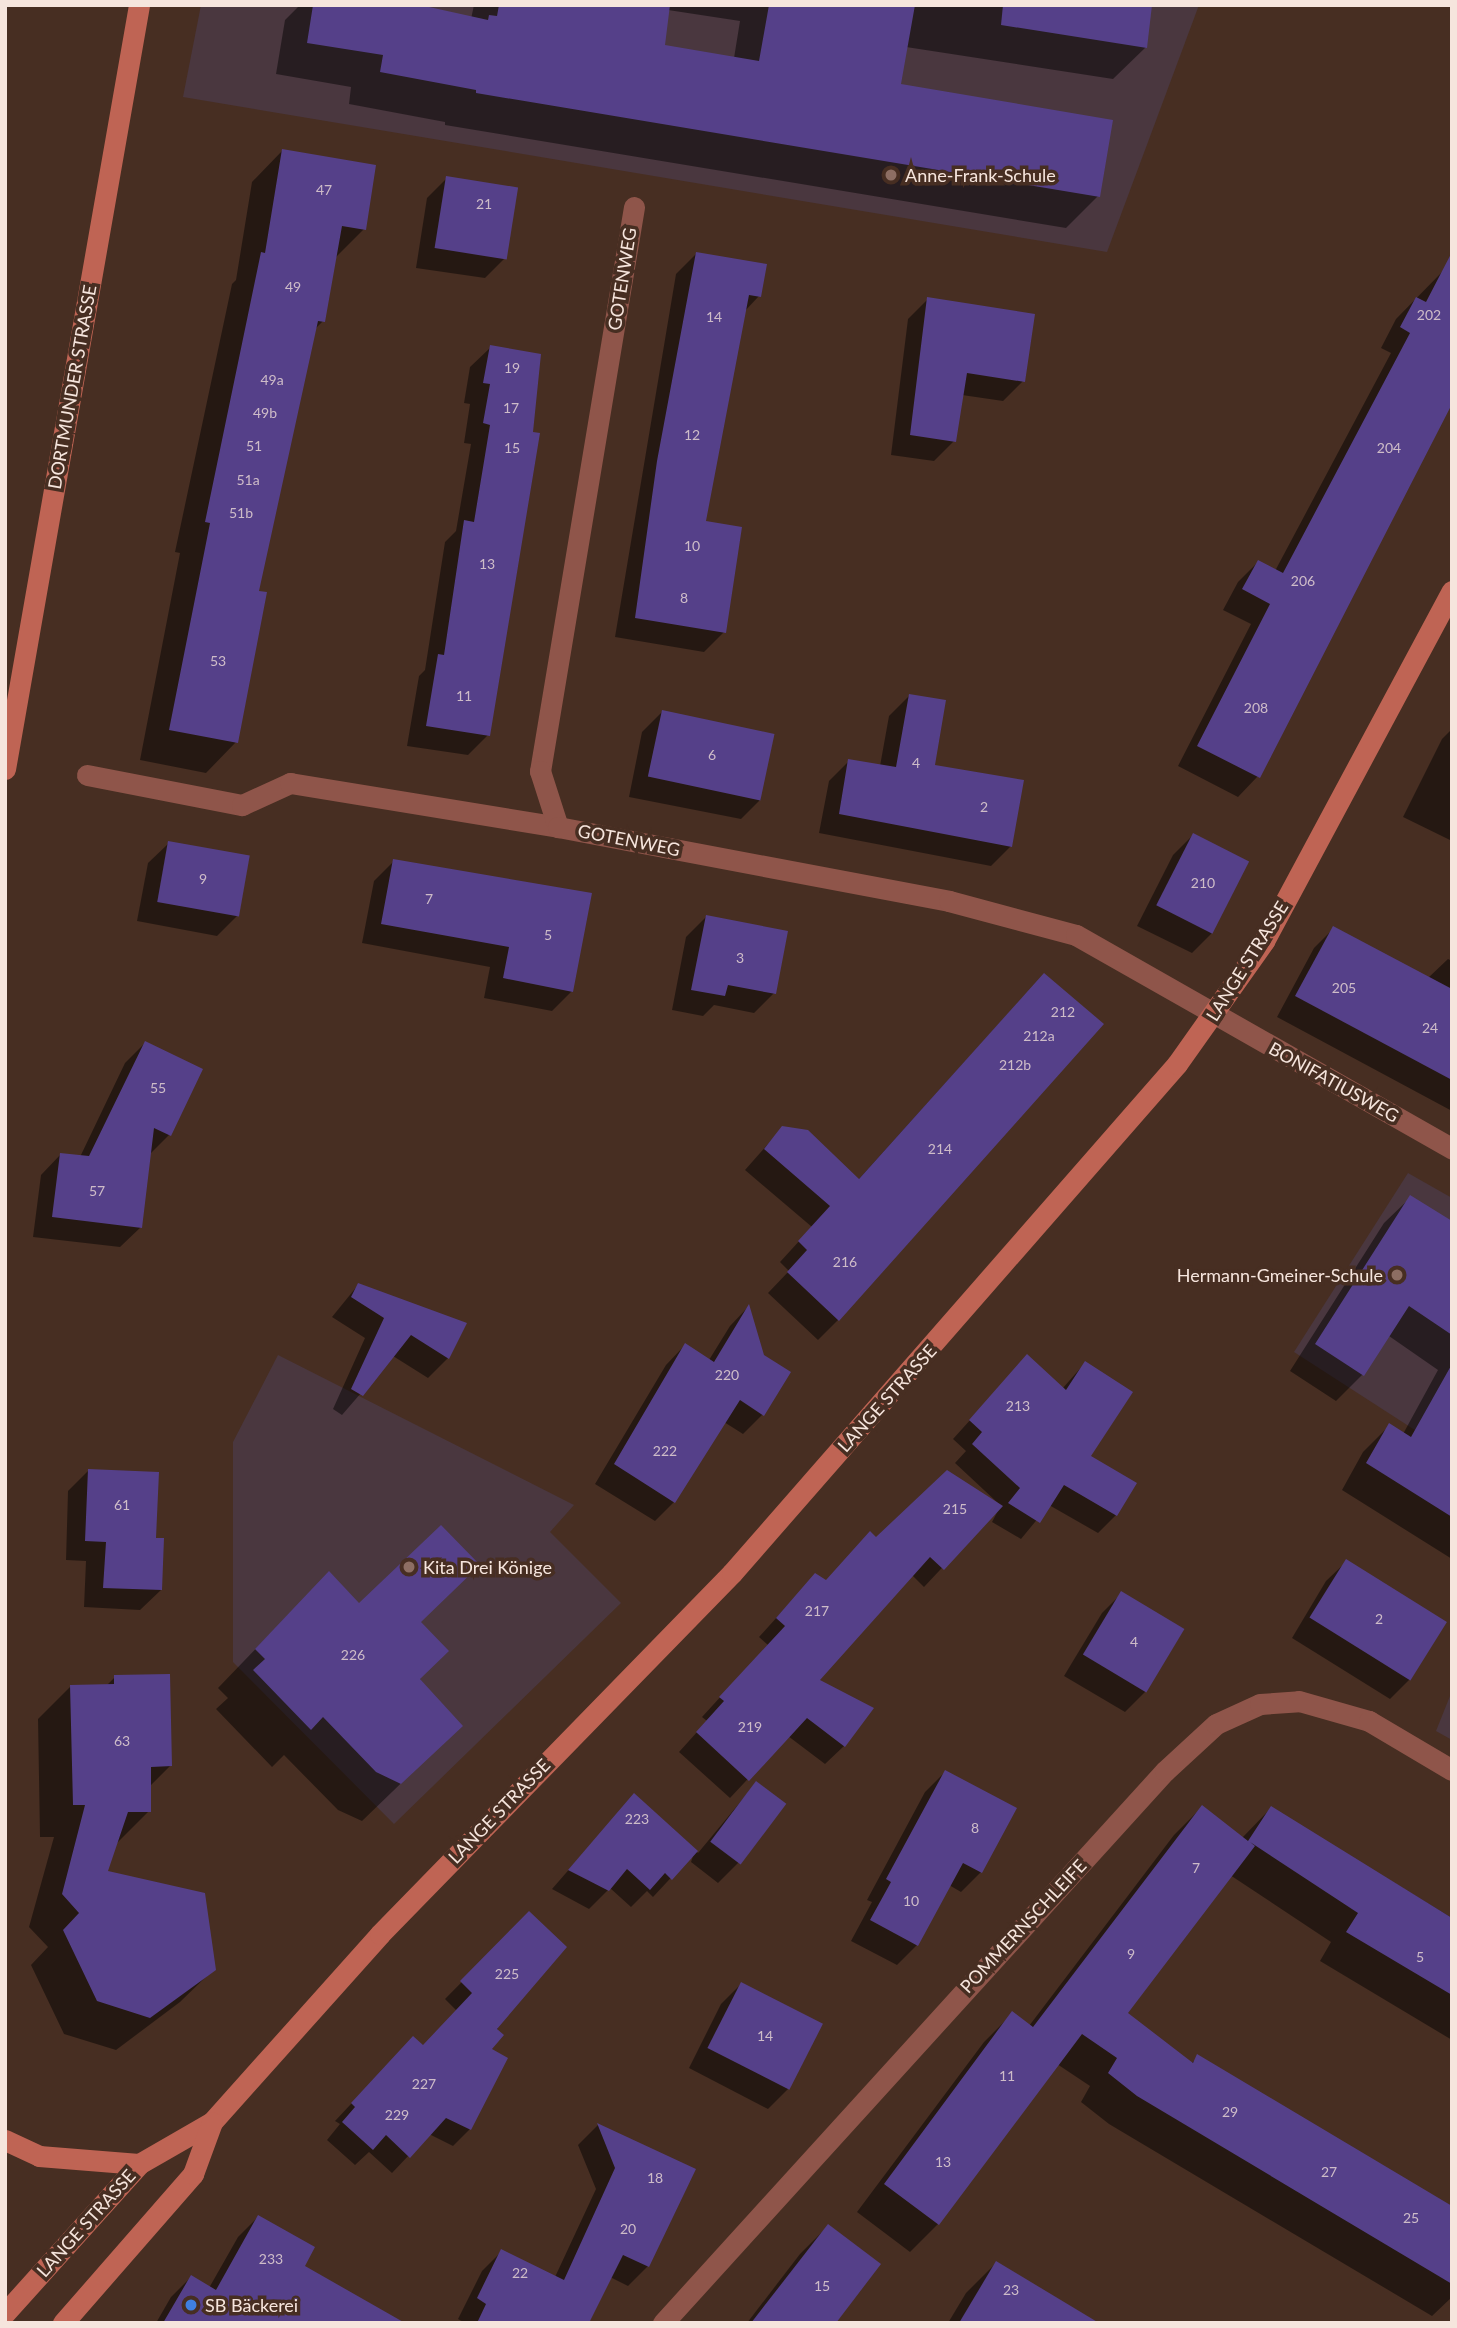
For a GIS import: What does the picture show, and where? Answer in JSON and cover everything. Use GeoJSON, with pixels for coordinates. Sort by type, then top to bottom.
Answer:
{"type":"FeatureCollection","features":[{"type":"Feature","properties":{"kind":"street","name":"DORTMUNDER STRASSE"},"geometry":{"type":"LineString","coordinates":[[5,769],[139,5]]}},
{"type":"Feature","properties":{"kind":"street","name":"GOTENWEG"},"geometry":{"type":"LineString","coordinates":[[634,207],[540,771],[558,827],[949,901],[1076,935],[1217,1013]]}},
{"type":"Feature","properties":{"kind":"street","name":"LANGE STRASSE"},"geometry":{"type":"LineString","coordinates":[[5,2313],[139,2164],[212,2122],[380,1934],[741,1562],[974,1301],[1217,1013],[1264,941],[1452,591]]}},
{"type":"Feature","properties":{"kind":"street"},"geometry":{"type":"LineString","coordinates":[[87,775],[242,805],[290,783],[558,827]]}},
{"type":"Feature","properties":{"kind":"street","name":"BONIFATIUSWEG"},"geometry":{"type":"LineString","coordinates":[[1217,1013],[1452,1149]]}},
{"type":"Feature","properties":{"kind":"street","name":"POMMERNSCHLEIFE"},"geometry":{"type":"LineString","coordinates":[[663,2323],[1165,1771],[1216,1724],[1260,1704],[1299,1700],[1369,1721],[1452,1769]]}},
{"type":"Feature","properties":{"kind":"street","name":"LANGE STRASSE"},"geometry":{"type":"LineString","coordinates":[[63,2323],[193,2174],[212,2122]]}},
{"type":"Feature","properties":{"kind":"street"},"geometry":{"type":"LineString","coordinates":[[5,2140],[39,2156],[139,2164]]}},
{"type":"Feature","properties":{"kind":"shaded area","name":"Anne-Frank-Schule"},"geometry":{"type":"Polygon","coordinates":[[[201,5],[1199,5],[1107,252],[183,97],[201,5]]]}},
{"type":"Feature","properties":{"kind":"shaded area","name":"Hermann-Gmeiner-Schule"},"geometry":{"type":"Polygon","coordinates":[[[1408,1173],[1452,1198],[1452,1454],[1294,1352],[1408,1173]]]}},
{"type":"Feature","properties":{"kind":"shaded area","name":"Kita Drei Könige"},"geometry":{"type":"Polygon","coordinates":[[[278,1355],[574,1505],[550,1532],[621,1603],[394,1824],[233,1662],[233,1442],[278,1355]]]}},
{"type":"Feature","properties":{"kind":"shaded area"},"geometry":{"type":"Polygon","coordinates":[[[1452,1691],[1452,1740],[1436,1731],[1452,1691]]]}},
{"type":"Feature","properties":{"kind":"building"},"geometry":{"type":"Polygon","coordinates":[[[313,5],[420,5],[488,20],[489,15],[497,16],[499,5],[670,5],[665,45],[759,61],[769,5],[915,5],[901,84],[1113,120],[1100,197],[476,93],[476,90],[380,72],[383,55],[307,43],[313,5]]]}},
{"type":"Feature","properties":{"kind":"building"},"geometry":{"type":"Polygon","coordinates":[[[1003,5],[1152,5],[1147,48],[1001,25],[1003,5]]]}},
{"type":"Feature","properties":{"kind":"building"},"geometry":{"type":"Polygon","coordinates":[[[282,149],[376,165],[366,230],[342,226],[325,322],[318,321],[259,591],[267,592],[238,743],[169,730],[210,523],[205,522],[261,252],[265,253],[282,149]]]}},
{"type":"Feature","properties":{"kind":"building"},"geometry":{"type":"Polygon","coordinates":[[[446,176],[518,187],[507,260],[435,248],[446,176]]]}},
{"type":"Feature","properties":{"kind":"building"},"geometry":{"type":"Polygon","coordinates":[[[696,252],[767,264],[761,297],[749,295],[706,521],[742,527],[726,633],[635,618],[657,461],[696,252]]]}},
{"type":"Feature","properties":{"kind":"building"},"geometry":{"type":"Polygon","coordinates":[[[1452,252],[1452,404],[1260,778],[1197,746],[1270,604],[1242,589],[1258,560],[1283,573],[1410,333],[1400,327],[1416,297],[1426,302],[1452,252]]]}},
{"type":"Feature","properties":{"kind":"building"},"geometry":{"type":"Polygon","coordinates":[[[927,297],[1035,314],[1025,382],[967,373],[956,442],[910,435],[927,297]]]}},
{"type":"Feature","properties":{"kind":"building"},"geometry":{"type":"Polygon","coordinates":[[[490,345],[541,354],[533,432],[540,433],[490,736],[426,726],[438,654],[444,655],[464,520],[474,522],[490,425],[483,423],[490,384],[483,383],[490,345]]]}},
{"type":"Feature","properties":{"kind":"building"},"geometry":{"type":"Polygon","coordinates":[[[909,694],[946,700],[935,765],[1024,780],[1012,847],[839,814],[848,759],[896,767],[909,694]]]}},
{"type":"Feature","properties":{"kind":"building"},"geometry":{"type":"Polygon","coordinates":[[[662,710],[774,734],[760,800],[648,777],[662,710]]]}},
{"type":"Feature","properties":{"kind":"building"},"geometry":{"type":"Polygon","coordinates":[[[1193,833],[1249,862],[1212,934],[1156,905],[1193,833]]]}},
{"type":"Feature","properties":{"kind":"building"},"geometry":{"type":"Polygon","coordinates":[[[168,841],[250,855],[239,916],[157,902],[168,841]]]}},
{"type":"Feature","properties":{"kind":"building"},"geometry":{"type":"Polygon","coordinates":[[[393,859],[592,893],[573,992],[503,978],[509,947],[381,924],[393,859]]]}},
{"type":"Feature","properties":{"kind":"building"},"geometry":{"type":"Polygon","coordinates":[[[706,915],[788,931],[776,994],[728,985],[725,996],[691,990],[706,915]]]}},
{"type":"Feature","properties":{"kind":"building"},"geometry":{"type":"Polygon","coordinates":[[[1333,926],[1452,989],[1452,1080],[1295,996],[1333,926]]]}},
{"type":"Feature","properties":{"kind":"building"},"geometry":{"type":"Polygon","coordinates":[[[1044,973],[1104,1024],[839,1321],[787,1272],[807,1250],[798,1241],[830,1206],[764,1149],[782,1126],[808,1130],[859,1179],[1044,973]]]}},
{"type":"Feature","properties":{"kind":"building"},"geometry":{"type":"Polygon","coordinates":[[[145,1041],[203,1069],[171,1136],[154,1128],[142,1228],[52,1217],[60,1153],[89,1156],[145,1041]]]}},
{"type":"Feature","properties":{"kind":"building"},"geometry":{"type":"Polygon","coordinates":[[[1410,1195],[1452,1221],[1452,1335],[1409,1306],[1364,1376],[1315,1344],[1410,1195]]]}},
{"type":"Feature","properties":{"kind":"building"},"geometry":{"type":"Polygon","coordinates":[[[358,1283],[467,1323],[449,1359],[411,1335],[363,1396],[351,1389],[384,1318],[351,1297],[358,1283]]]}},
{"type":"Feature","properties":{"kind":"building"},"geometry":{"type":"Polygon","coordinates":[[[749,1304],[764,1355],[791,1372],[764,1416],[740,1400],[675,1503],[614,1464],[685,1343],[714,1362],[749,1304]]]}},
{"type":"Feature","properties":{"kind":"building"},"geometry":{"type":"Polygon","coordinates":[[[1027,1354],[1066,1390],[1085,1361],[1133,1392],[1091,1456],[1137,1483],[1117,1516],[1064,1485],[1040,1523],[1008,1503],[1020,1488],[972,1444],[982,1432],[969,1420],[1027,1354]]]}},
{"type":"Feature","properties":{"kind":"building"},"geometry":{"type":"Polygon","coordinates":[[[1452,1364],[1452,1517],[1366,1463],[1389,1423],[1411,1437],[1452,1364]]]}},
{"type":"Feature","properties":{"kind":"building"},"geometry":{"type":"Polygon","coordinates":[[[88,1469],[159,1472],[156,1538],[164,1538],[162,1590],[103,1588],[106,1542],[85,1541],[88,1469]]]}},
{"type":"Feature","properties":{"kind":"building"},"geometry":{"type":"Polygon","coordinates":[[[947,1470],[1003,1506],[944,1570],[930,1557],[820,1680],[874,1708],[845,1747],[807,1718],[749,1781],[696,1732],[724,1701],[719,1697],[785,1626],[776,1618],[815,1573],[826,1580],[870,1531],[876,1537],[947,1470]]]}},
{"type":"Feature","properties":{"kind":"building"},"geometry":{"type":"Polygon","coordinates":[[[441,1525],[480,1565],[421,1622],[449,1651],[420,1679],[463,1726],[401,1784],[376,1772],[323,1717],[311,1730],[253,1670],[265,1659],[255,1649],[329,1571],[359,1603],[441,1525]]]}},
{"type":"Feature","properties":{"kind":"building"},"geometry":{"type":"Polygon","coordinates":[[[1346,1559],[1447,1622],[1410,1681],[1309,1618],[1346,1559]]]}},
{"type":"Feature","properties":{"kind":"building"},"geometry":{"type":"Polygon","coordinates":[[[1121,1591],[1184,1629],[1146,1693],[1083,1654],[1121,1591]]]}},
{"type":"Feature","properties":{"kind":"building"},"geometry":{"type":"Polygon","coordinates":[[[170,1674],[172,1766],[151,1767],[151,1812],[128,1812],[108,1871],[205,1893],[216,1970],[150,2018],[97,2001],[63,1930],[79,1913],[62,1894],[85,1805],[73,1805],[70,1685],[114,1684],[114,1675],[170,1674]]]}},
{"type":"Feature","properties":{"kind":"building"},"geometry":{"type":"Polygon","coordinates":[[[945,1770],[1017,1808],[982,1873],[963,1863],[918,1946],[870,1920],[891,1882],[886,1879],[945,1770]]]}},
{"type":"Feature","properties":{"kind":"building"},"geometry":{"type":"Polygon","coordinates":[[[756,1781],[786,1804],[741,1865],[710,1842],[756,1781]]]}},
{"type":"Feature","properties":{"kind":"building"},"geometry":{"type":"Polygon","coordinates":[[[634,1793],[698,1851],[672,1880],[665,1873],[650,1890],[627,1869],[609,1891],[568,1870],[634,1793]]]}},
{"type":"Feature","properties":{"kind":"building"},"geometry":{"type":"Polygon","coordinates":[[[1202,1805],[1248,1841],[1271,1806],[1452,1918],[1452,1995],[1346,1932],[1358,1913],[1250,1842],[1255,1846],[1128,2013],[1193,2063],[1197,2054],[1452,2206],[1452,2284],[1137,2096],[1108,2073],[1117,2058],[1082,2034],[939,2225],[884,2184],[1012,2011],[1033,2027],[1202,1805]]]}},
{"type":"Feature","properties":{"kind":"building"},"geometry":{"type":"Polygon","coordinates":[[[529,1911],[567,1947],[497,2029],[504,2035],[492,2049],[508,2058],[471,2130],[446,2118],[410,2158],[386,2135],[373,2150],[342,2122],[355,2107],[351,2103],[413,2036],[423,2045],[472,1993],[460,1981],[529,1911]]]}},
{"type":"Feature","properties":{"kind":"building"},"geometry":{"type":"Polygon","coordinates":[[[741,1982],[823,2024],[789,2090],[707,2048],[741,1982]]]}},
{"type":"Feature","properties":{"kind":"building"},"geometry":{"type":"Polygon","coordinates":[[[597,2123],[696,2169],[649,2267],[623,2255],[589,2323],[477,2323],[486,2304],[477,2298],[501,2249],[564,2280],[615,2168],[597,2123]]]}},
{"type":"Feature","properties":{"kind":"building"},"geometry":{"type":"Polygon","coordinates":[[[258,2215],[315,2247],[305,2266],[405,2323],[163,2323],[191,2275],[216,2290],[258,2215]]]}},
{"type":"Feature","properties":{"kind":"building"},"geometry":{"type":"Polygon","coordinates":[[[828,2224],[881,2264],[836,2323],[751,2323],[828,2224]]]}},
{"type":"Feature","properties":{"kind":"building"},"geometry":{"type":"Polygon","coordinates":[[[996,2261],[1099,2323],[959,2323],[996,2261]]]}},
{"type":"Feature","properties":{"kind":"place","name":"Anne-Frank-Schule"},"geometry":{"type":"Point","coordinates":[891,175]}},
{"type":"Feature","properties":{"kind":"place","name":"Hermann-Gmeiner-Schule"},"geometry":{"type":"Point","coordinates":[1397,1275]}},
{"type":"Feature","properties":{"kind":"place","name":"Kita Drei Könige"},"geometry":{"type":"Point","coordinates":[409,1567]}},
{"type":"Feature","properties":{"kind":"place","name":"SB Bäckerei"},"geometry":{"type":"Point","coordinates":[191,2305]}}]}
